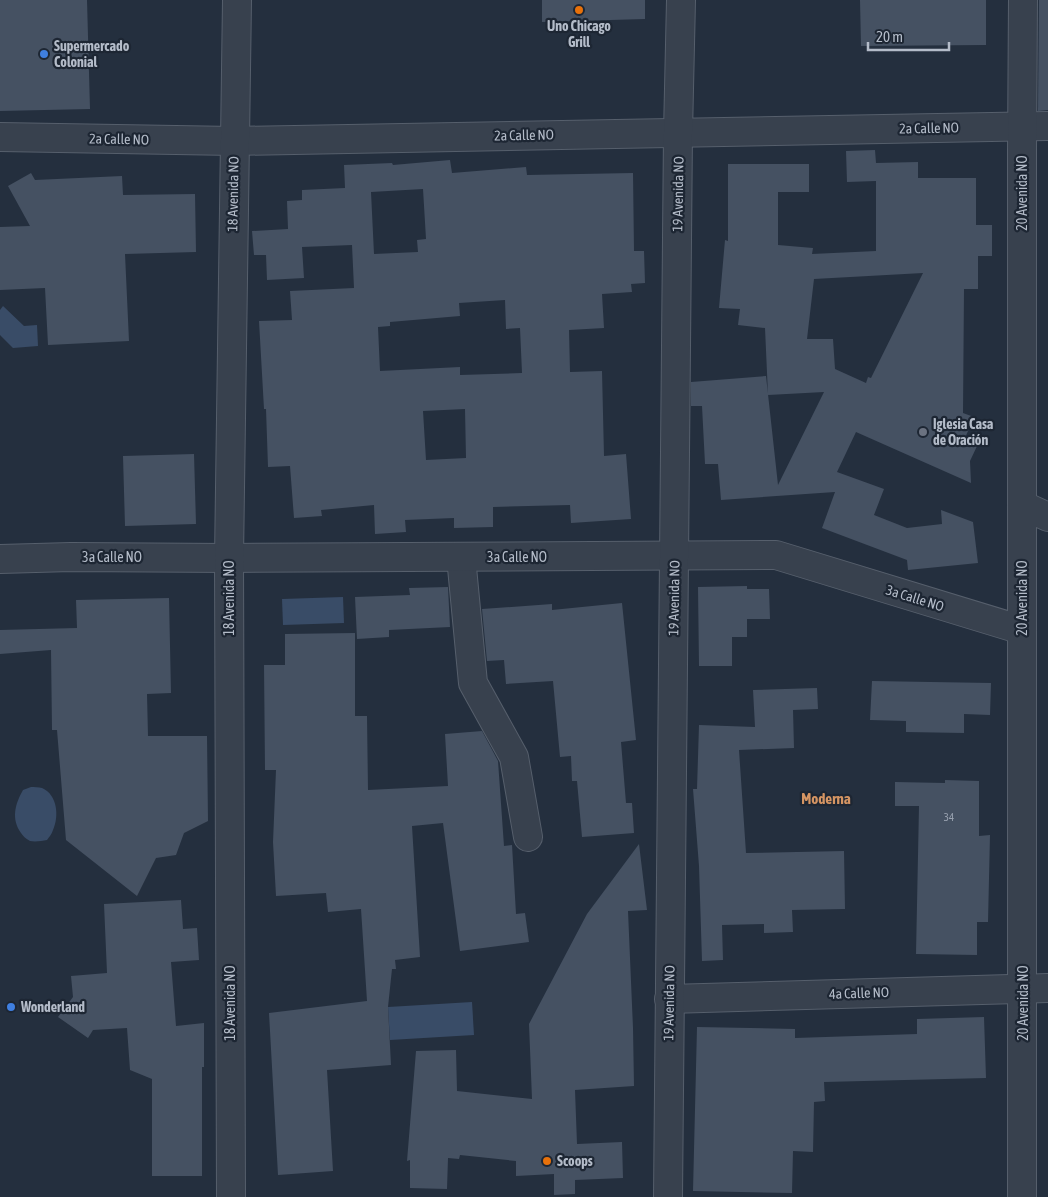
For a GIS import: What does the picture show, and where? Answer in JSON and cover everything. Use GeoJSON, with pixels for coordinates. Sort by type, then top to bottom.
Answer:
{"type":"FeatureCollection","features":[{"type":"Feature","properties":{"kind":"street","name":"18 Avenida NO"},"geometry":{"type":"LineString","coordinates":[[230,1197],[229,558],[237,0]]}},
{"type":"Feature","properties":{"kind":"street","name":"19 Avenida NO"},"geometry":{"type":"LineString","coordinates":[[668,1197],[678,133],[681,0]]}},
{"type":"Feature","properties":{"kind":"street","name":"20 Avenida NO"},"geometry":{"type":"LineString","coordinates":[[1022,1197],[1035,988],[1022,630],[1022,505],[1035,126],[1023,0]]}},
{"type":"Feature","properties":{"kind":"street","name":"2a Calle NO"},"geometry":{"type":"LineString","coordinates":[[0,137],[234,141],[1035,126]]}},
{"type":"Feature","properties":{"kind":"street"},"geometry":{"type":"LineString","coordinates":[[1022,505],[1048,517]]}},
{"type":"Feature","properties":{"kind":"street","name":"3a Calle NO"},"geometry":{"type":"LineString","coordinates":[[0,559],[71,557],[776,555],[1022,630]]}},
{"type":"Feature","properties":{"kind":"street"},"geometry":{"type":"LineString","coordinates":[[461,557],[473,683],[514,757],[528,837]]}},
{"type":"Feature","properties":{"kind":"street","name":"4a Calle NO"},"geometry":{"type":"LineString","coordinates":[[669,999],[1035,988]]}},
{"type":"Feature","properties":{"kind":"water"},"geometry":{"type":"Polygon","coordinates":[[[3,306],[24,326],[37,325],[38,346],[13,348],[0,335],[0,310],[3,306]]]}},
{"type":"Feature","properties":{"kind":"water"},"geometry":{"type":"Polygon","coordinates":[[[343,597],[344,623],[283,625],[282,599],[343,597]]]}},
{"type":"Feature","properties":{"kind":"water"},"geometry":{"type":"Polygon","coordinates":[[[31,787],[42,788],[47,791],[56,807],[55,825],[47,840],[30,841],[21,833],[16,822],[15,812],[18,801],[23,790],[31,787]]]}},
{"type":"Feature","properties":{"kind":"water"},"geometry":{"type":"Polygon","coordinates":[[[472,1002],[474,1035],[390,1040],[388,1007],[472,1002]]]}},
{"type":"Feature","properties":{"kind":"building","name":"Supermercado Colonial"},"geometry":{"type":"Polygon","coordinates":[[[0,0],[87,0],[90,109],[0,111],[0,0]]]}},
{"type":"Feature","properties":{"kind":"building","name":"Uno Chicago Grill"},"geometry":{"type":"Polygon","coordinates":[[[542,0],[645,0],[645,19],[542,22],[542,0]]]}},
{"type":"Feature","properties":{"kind":"building"},"geometry":{"type":"Polygon","coordinates":[[[860,0],[986,0],[986,45],[861,46],[860,0]]]}},
{"type":"Feature","properties":{"kind":"building"},"geometry":{"type":"Polygon","coordinates":[[[1039,0],[1048,0],[1048,110],[1038,111],[1039,0]]]}},
{"type":"Feature","properties":{"kind":"building"},"geometry":{"type":"Polygon","coordinates":[[[875,150],[876,163],[918,162],[918,178],[976,178],[976,225],[992,225],[992,256],[978,256],[978,289],[964,289],[963,413],[974,417],[965,438],[978,444],[970,461],[971,483],[856,432],[837,472],[884,489],[874,515],[907,528],[942,524],[941,510],[973,522],[978,563],[908,570],[907,560],[822,528],[835,492],[721,500],[718,464],[705,464],[702,406],[691,406],[691,382],[766,376],[768,394],[765,328],[738,325],[740,309],[719,308],[725,240],[728,241],[728,164],[809,164],[809,192],[778,192],[778,245],[813,248],[812,254],[876,251],[876,181],[847,182],[846,151],[875,150]],[[923,273],[814,279],[807,339],[833,339],[835,369],[866,383],[868,377],[871,378],[923,273]],[[824,392],[768,395],[778,485],[824,392]]]}},
{"type":"Feature","properties":{"kind":"building"},"geometry":{"type":"Polygon","coordinates":[[[450,160],[452,173],[526,167],[527,175],[633,173],[634,251],[644,251],[645,283],[631,284],[632,292],[602,294],[604,328],[569,330],[570,372],[602,371],[604,456],[626,454],[631,519],[571,523],[570,505],[493,507],[493,527],[454,528],[454,518],[405,520],[406,532],[375,534],[374,505],[321,510],[322,516],[294,518],[290,466],[268,467],[266,409],[264,409],[259,321],[292,320],[290,291],[354,288],[352,245],[302,247],[304,278],[267,280],[266,255],[254,255],[252,231],[288,229],[287,201],[302,200],[302,190],[345,188],[344,165],[392,163],[393,165],[450,160]],[[423,189],[371,192],[374,254],[418,252],[417,240],[426,239],[423,189]],[[505,300],[459,303],[460,316],[390,322],[390,326],[378,327],[380,371],[460,367],[460,375],[522,373],[520,328],[506,329],[505,300]],[[465,409],[423,411],[426,460],[466,458],[465,409]]]}},
{"type":"Feature","properties":{"kind":"building"},"geometry":{"type":"Polygon","coordinates":[[[31,173],[35,180],[122,176],[123,195],[195,194],[196,252],[125,254],[129,341],[48,345],[45,288],[0,290],[0,227],[30,226],[8,186],[31,173]]]}},
{"type":"Feature","properties":{"kind":"building"},"geometry":{"type":"Polygon","coordinates":[[[194,454],[196,524],[125,526],[123,456],[194,454]]]}},
{"type":"Feature","properties":{"kind":"building"},"geometry":{"type":"Polygon","coordinates":[[[747,586],[747,589],[769,589],[770,619],[747,619],[747,637],[732,637],[732,666],[699,666],[698,587],[747,586]]]}},
{"type":"Feature","properties":{"kind":"building"},"geometry":{"type":"Polygon","coordinates":[[[448,587],[450,627],[389,630],[389,637],[357,639],[355,597],[410,595],[409,588],[448,587]]]}},
{"type":"Feature","properties":{"kind":"building"},"geometry":{"type":"Polygon","coordinates":[[[169,598],[171,693],[147,694],[148,736],[207,736],[208,821],[184,833],[176,855],[156,858],[137,896],[66,840],[57,730],[52,730],[51,650],[0,654],[0,630],[77,628],[76,600],[169,598]]]}},
{"type":"Feature","properties":{"kind":"building"},"geometry":{"type":"Polygon","coordinates":[[[622,603],[636,740],[621,742],[626,803],[632,803],[634,833],[582,837],[577,781],[572,781],[571,756],[560,757],[553,681],[506,684],[504,660],[487,661],[482,609],[552,604],[552,610],[622,603]]]}},
{"type":"Feature","properties":{"kind":"building"},"geometry":{"type":"Polygon","coordinates":[[[355,633],[355,716],[367,716],[368,790],[448,786],[445,734],[482,731],[498,761],[504,846],[512,845],[516,914],[525,913],[529,942],[460,951],[443,823],[412,826],[420,957],[395,960],[396,969],[392,969],[388,1007],[391,1065],[327,1070],[333,1171],[278,1175],[269,1013],[367,1001],[361,909],[328,912],[326,893],[276,896],[273,842],[276,770],[265,770],[264,665],[285,665],[285,634],[355,633]]]}},
{"type":"Feature","properties":{"kind":"building"},"geometry":{"type":"Polygon","coordinates":[[[872,681],[991,683],[990,715],[964,714],[964,733],[906,732],[906,721],[870,720],[872,681]]]}},
{"type":"Feature","properties":{"kind":"building"},"geometry":{"type":"Polygon","coordinates":[[[817,688],[818,709],[793,710],[794,748],[739,750],[746,853],[844,851],[845,909],[792,910],[793,932],[764,933],[764,924],[722,925],[723,960],[702,961],[699,866],[693,789],[697,789],[699,725],[755,727],[753,690],[817,688]]]}},
{"type":"Feature","properties":{"kind":"building"},"geometry":{"type":"Polygon","coordinates":[[[945,780],[979,781],[979,836],[990,835],[988,922],[977,922],[977,955],[916,954],[919,806],[895,806],[895,782],[945,783],[945,780]]]}},
{"type":"Feature","properties":{"kind":"building"},"geometry":{"type":"Polygon","coordinates":[[[639,844],[647,910],[628,911],[634,1086],[575,1090],[577,1144],[622,1142],[623,1178],[575,1180],[575,1194],[554,1195],[554,1174],[516,1176],[516,1161],[460,1155],[459,1159],[448,1158],[447,1189],[410,1188],[410,1160],[407,1161],[416,1051],[456,1050],[457,1091],[532,1099],[529,1024],[587,914],[639,844]]]}},
{"type":"Feature","properties":{"kind":"building"},"geometry":{"type":"Polygon","coordinates":[[[181,900],[183,929],[197,928],[199,960],[171,962],[176,1026],[204,1023],[202,1176],[152,1176],[152,1079],[130,1070],[127,1028],[93,1030],[88,1038],[58,1017],[73,997],[71,976],[107,973],[104,904],[181,900]]]}},
{"type":"Feature","properties":{"kind":"building"},"geometry":{"type":"Polygon","coordinates":[[[984,1017],[986,1078],[824,1082],[825,1101],[814,1102],[813,1152],[793,1151],[792,1193],[693,1191],[697,1027],[795,1029],[795,1038],[917,1034],[917,1019],[984,1017]]]}},
{"type":"Feature","properties":{"kind":"place","name":"Uno Chicago Grill"},"geometry":{"type":"Point","coordinates":[579,10]}},
{"type":"Feature","properties":{"kind":"place","name":"Supermercado Colonial"},"geometry":{"type":"Point","coordinates":[44,54]}},
{"type":"Feature","properties":{"kind":"place","name":"Iglesia Casa de Oración"},"geometry":{"type":"Point","coordinates":[923,432]}},
{"type":"Feature","properties":{"kind":"place","name":"Wonderland"},"geometry":{"type":"Point","coordinates":[11,1007]}},
{"type":"Feature","properties":{"kind":"place","name":"Scoops"},"geometry":{"type":"Point","coordinates":[547,1161]}},
{"type":"Feature","properties":{"kind":"district","name":"Moderna"},"geometry":{"type":"Point","coordinates":[826,799]}}]}
